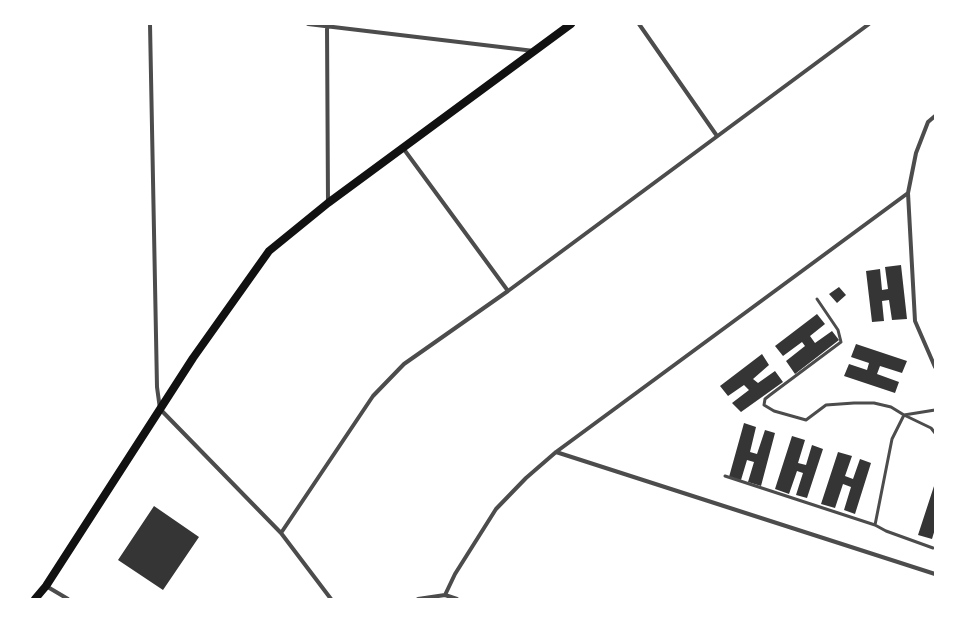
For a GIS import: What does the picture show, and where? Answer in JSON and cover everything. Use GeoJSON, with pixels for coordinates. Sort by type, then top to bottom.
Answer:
{"type":"FeatureCollection","features":[{"type":"Feature","properties":{"kind":"main road"},"geometry":{"type":"LineString","coordinates":[[35,599],[46,586],[193,358],[269,251],[328,202],[571,24]]}},
{"type":"Feature","properties":{"kind":"street"},"geometry":{"type":"LineString","coordinates":[[150,24],[156,387],[160,409],[281,534],[331,599]]}},
{"type":"Feature","properties":{"kind":"street"},"geometry":{"type":"LineString","coordinates":[[308,24],[534,51]]}},
{"type":"Feature","properties":{"kind":"street"},"geometry":{"type":"LineString","coordinates":[[639,24],[717,136]]}},
{"type":"Feature","properties":{"kind":"street"},"geometry":{"type":"LineString","coordinates":[[281,534],[373,396],[404,364],[508,291],[869,24]]}},
{"type":"Feature","properties":{"kind":"street"},"geometry":{"type":"LineString","coordinates":[[326,26],[328,202]]}},
{"type":"Feature","properties":{"kind":"street"},"geometry":{"type":"LineString","coordinates":[[935,116],[928,122],[916,153],[908,193],[915,321],[935,367]]}},
{"type":"Feature","properties":{"kind":"street"},"geometry":{"type":"LineString","coordinates":[[402,148],[508,291]]}},
{"type":"Feature","properties":{"kind":"street"},"geometry":{"type":"LineString","coordinates":[[445,595],[455,574],[496,509],[526,478],[556,452],[908,193]]}},
{"type":"Feature","properties":{"kind":"street"},"geometry":{"type":"LineString","coordinates":[[556,452],[935,574]]}},
{"type":"Feature","properties":{"kind":"street"},"geometry":{"type":"LineString","coordinates":[[46,586],[68,599]]}},
{"type":"Feature","properties":{"kind":"street"},"geometry":{"type":"LineString","coordinates":[[418,599],[445,595],[457,599]]}},
{"type":"Feature","properties":{"kind":"lane"},"geometry":{"type":"LineString","coordinates":[[816,300],[838,330],[841,342],[770,394],[764,405],[774,411],[806,420],[826,405],[874,403],[891,407],[931,428],[935,433]]}},
{"type":"Feature","properties":{"kind":"lane"},"geometry":{"type":"LineString","coordinates":[[904,415],[935,410]]}},
{"type":"Feature","properties":{"kind":"lane"},"geometry":{"type":"LineString","coordinates":[[875,525],[892,439],[904,415]]}},
{"type":"Feature","properties":{"kind":"lane"},"geometry":{"type":"LineString","coordinates":[[725,476],[875,525],[886,531],[933,548]]}},
{"type":"Feature","properties":{"kind":"building"},"geometry":{"type":"Polygon","coordinates":[[[901,265],[907,319],[892,320],[889,300],[882,301],[884,321],[872,322],[866,271],[880,269],[882,290],[888,289],[885,267],[901,265]]]}},
{"type":"Feature","properties":{"kind":"building"},"geometry":{"type":"Polygon","coordinates":[[[839,287],[846,295],[837,303],[829,294],[839,287]]]}},
{"type":"Feature","properties":{"kind":"building"},"geometry":{"type":"Polygon","coordinates":[[[817,314],[825,324],[810,336],[815,343],[832,331],[839,340],[795,374],[786,361],[805,346],[802,342],[783,356],[775,346],[817,314]]]}},
{"type":"Feature","properties":{"kind":"building"},"geometry":{"type":"Polygon","coordinates":[[[856,344],[907,361],[902,373],[880,366],[877,374],[899,382],[895,393],[844,376],[849,364],[867,370],[869,363],[851,357],[856,344]]]}},
{"type":"Feature","properties":{"kind":"building"},"geometry":{"type":"Polygon","coordinates":[[[762,354],[769,365],[753,379],[758,383],[775,371],[783,382],[741,412],[732,403],[749,390],[744,385],[728,396],[720,386],[762,354]]]}},
{"type":"Feature","properties":{"kind":"building"},"geometry":{"type":"Polygon","coordinates":[[[744,423],[756,427],[750,452],[757,454],[765,430],[775,433],[761,486],[748,482],[754,462],[747,460],[741,480],[729,477],[744,423]]]}},
{"type":"Feature","properties":{"kind":"building"},"geometry":{"type":"Polygon","coordinates":[[[792,436],[805,440],[798,463],[806,465],[812,445],[823,449],[807,498],[796,495],[803,473],[797,471],[789,494],[775,489],[792,436]]]}},
{"type":"Feature","properties":{"kind":"building"},"geometry":{"type":"Polygon","coordinates":[[[838,452],[852,456],[845,476],[853,479],[860,459],[871,463],[855,514],[844,510],[851,487],[843,484],[835,508],[821,504],[838,452]]]}},
{"type":"Feature","properties":{"kind":"building"},"geometry":{"type":"Polygon","coordinates":[[[935,483],[935,529],[932,539],[918,535],[935,483]]]}},
{"type":"Feature","properties":{"kind":"building"},"geometry":{"type":"Polygon","coordinates":[[[154,506],[199,537],[163,590],[118,560],[154,506]]]}}]}
